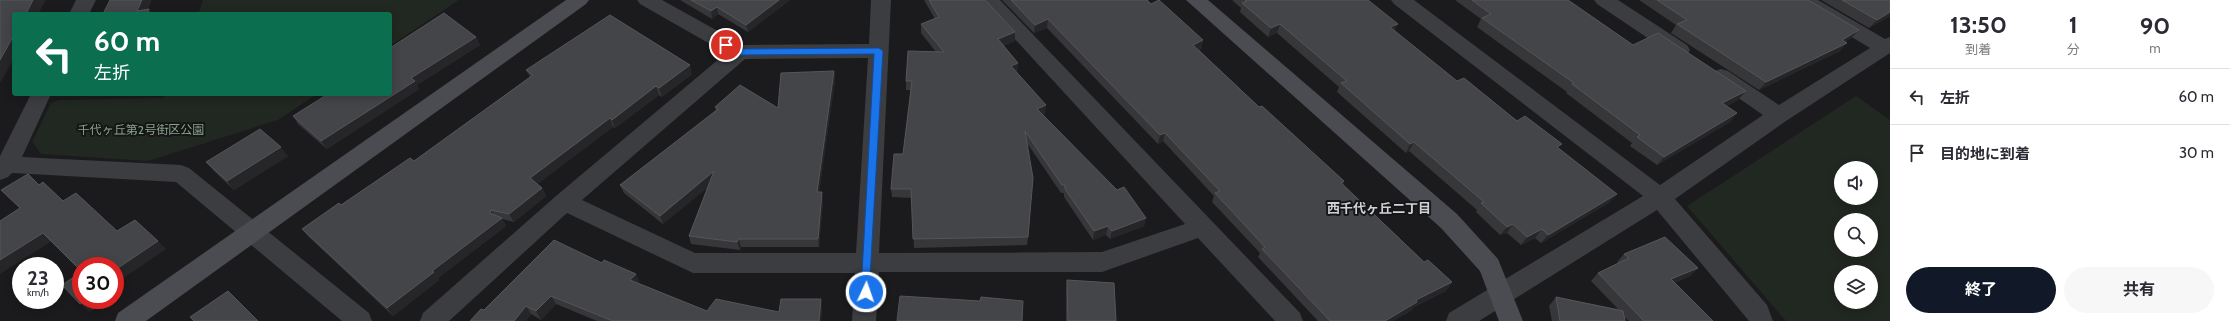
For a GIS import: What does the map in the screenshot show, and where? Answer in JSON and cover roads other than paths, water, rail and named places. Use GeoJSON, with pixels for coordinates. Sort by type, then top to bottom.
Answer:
{"type":"FeatureCollection","features":[{"type":"Feature","properties":{"kind":"street"},"geometry":{"type":"LineString","coordinates":[[80,12],[86,0]]}},
{"type":"Feature","properties":{"kind":"street"},"geometry":{"type":"LineString","coordinates":[[127,321],[579,0]]}},
{"type":"Feature","properties":{"kind":"street"},"geometry":{"type":"LineString","coordinates":[[647,0],[740,52],[879,51]]}},
{"type":"Feature","properties":{"kind":"street"},"geometry":{"type":"LineString","coordinates":[[864,321],[881,0]]}},
{"type":"Feature","properties":{"kind":"street"},"geometry":{"type":"LineString","coordinates":[[989,0],[1290,321]]}},
{"type":"Feature","properties":{"kind":"street"},"geometry":{"type":"LineString","coordinates":[[1196,0],[1449,221],[1490,266],[1511,321]]}},
{"type":"Feature","properties":{"kind":"street"},"geometry":{"type":"LineString","coordinates":[[1401,0],[1660,197],[1758,313],[1761,321]]}},
{"type":"Feature","properties":{"kind":"street"},"geometry":{"type":"LineString","coordinates":[[1604,0],[1779,115]]}},
{"type":"Feature","properties":{"kind":"street"},"geometry":{"type":"LineString","coordinates":[[1458,321],[1501,293],[1660,197],[1779,115],[1887,45],[1804,0]]}},
{"type":"Feature","properties":{"kind":"street"},"geometry":{"type":"LineString","coordinates":[[432,321],[564,202],[740,52]]}},
{"type":"Feature","properties":{"kind":"street"},"geometry":{"type":"LineString","coordinates":[[40,96],[2,166],[181,174],[360,321]]}},
{"type":"Feature","properties":{"kind":"street"},"geometry":{"type":"LineString","coordinates":[[564,202],[693,263],[867,264],[1102,262],[1203,227]]}},
{"type":"Feature","properties":{"kind":"district","name":"西千代ヶ丘二丁目"},"geometry":{"type":"Point","coordinates":[1379,208]}},
{"type":"Feature","properties":{"kind":"park label","name":"千代ヶ丘第2号街区公園"},"geometry":{"type":"Point","coordinates":[141,130]}}]}
